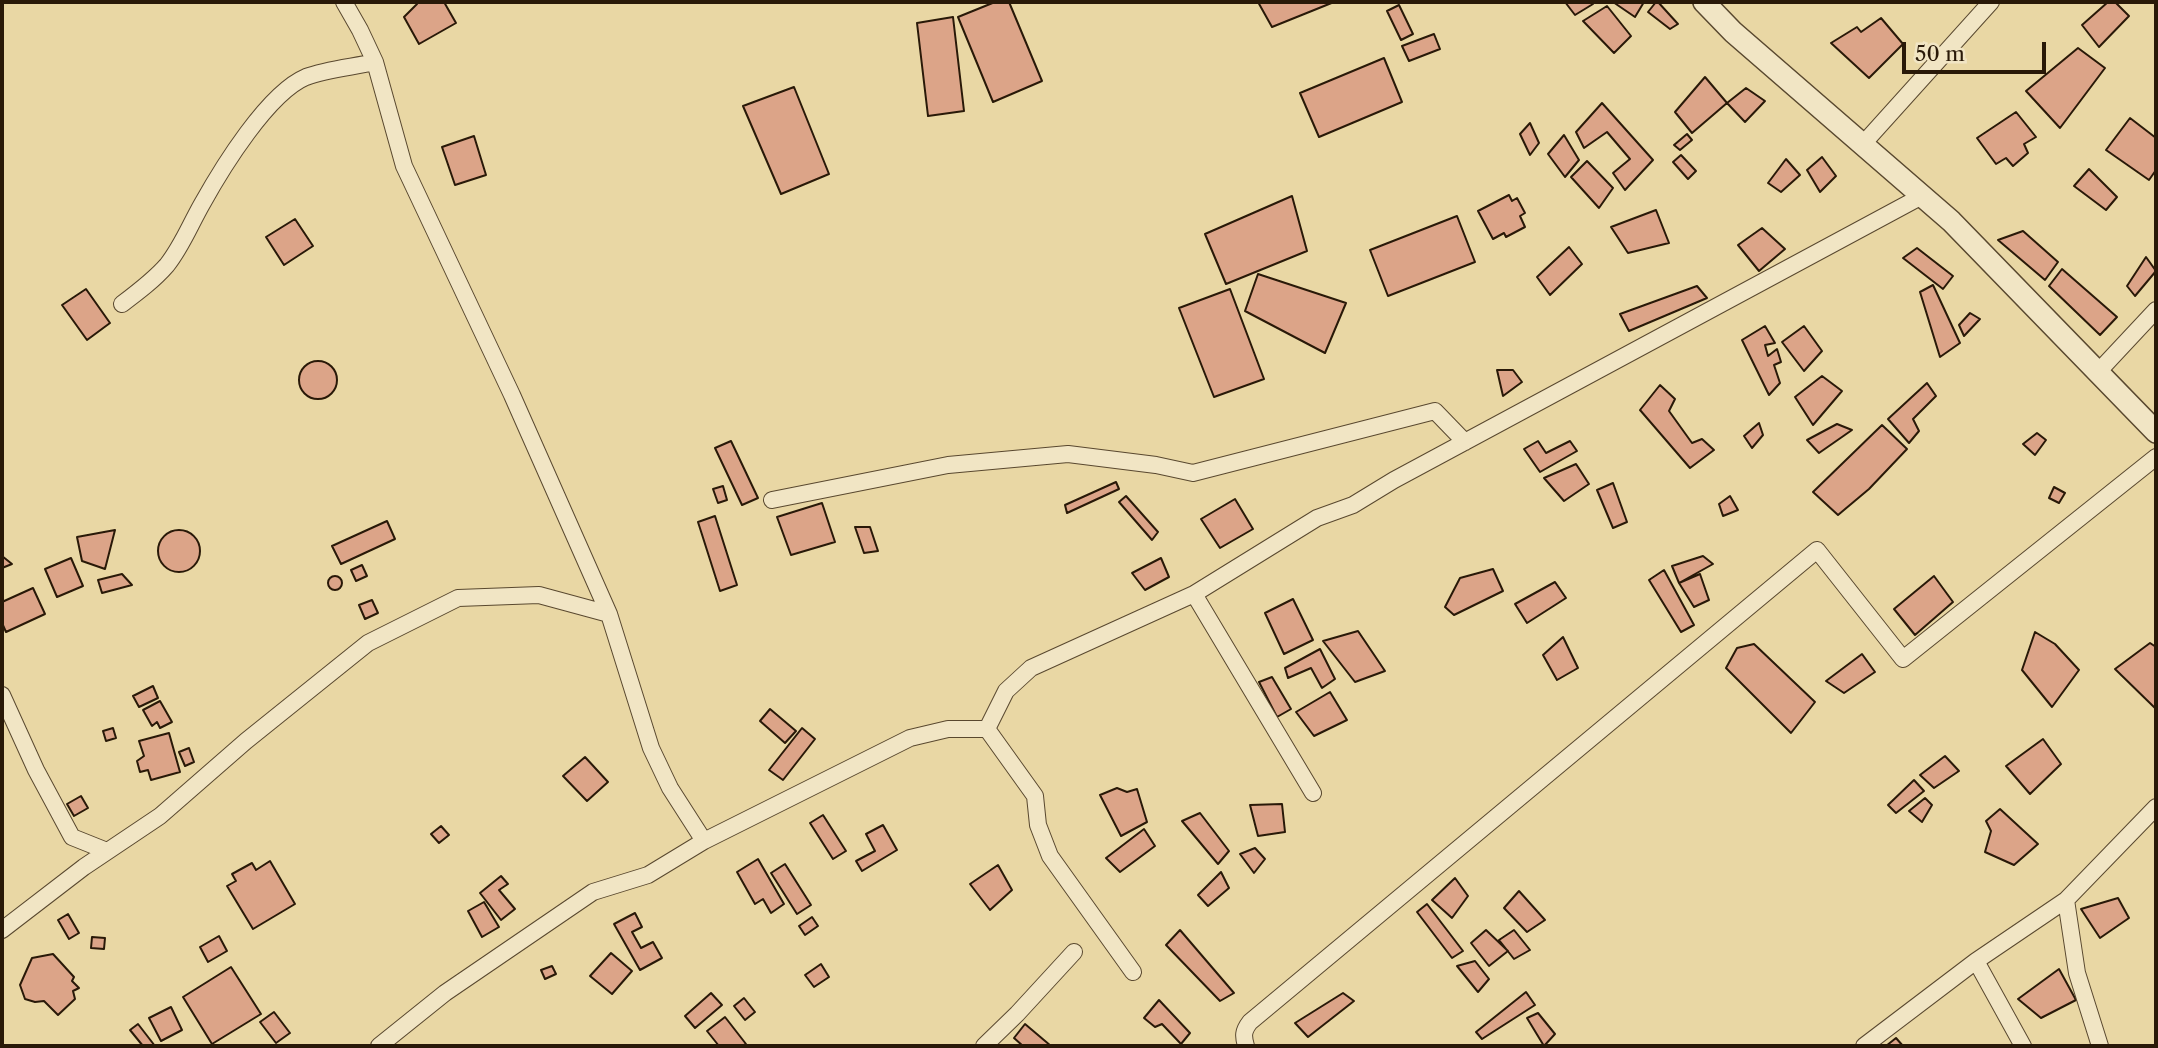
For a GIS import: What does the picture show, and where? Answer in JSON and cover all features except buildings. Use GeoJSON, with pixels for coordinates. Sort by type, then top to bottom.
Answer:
{"type":"FeatureCollection","features":[{"type":"Feature","properties":{"kind":"street"},"geometry":{"type":"LineString","coordinates":[[344,2],[375,62],[404,166],[512,395],[609,614],[651,748],[670,788],[705,841]]}},
{"type":"Feature","properties":{"kind":"street"},"geometry":{"type":"LineString","coordinates":[[1704,2],[1733,32],[1951,221],[2156,432]]}},
{"type":"Feature","properties":{"kind":"street"},"geometry":{"type":"LineString","coordinates":[[1863,144],[1991,2]]}},
{"type":"Feature","properties":{"kind":"street"},"geometry":{"type":"LineString","coordinates":[[122,303],[167,264],[246,136],[262,114],[288,89],[307,77],[375,62]]}},
{"type":"Feature","properties":{"kind":"street"},"geometry":{"type":"LineString","coordinates":[[987,729],[1006,691],[1031,668],[1194,594],[1317,518],[1353,505],[1922,196]]}},
{"type":"Feature","properties":{"kind":"street"},"geometry":{"type":"LineString","coordinates":[[2098,372],[2156,310]]}},
{"type":"Feature","properties":{"kind":"street"},"geometry":{"type":"LineString","coordinates":[[772,500],[948,464],[1068,454],[1156,465],[1194,473],[1435,411],[1465,442]]}},
{"type":"Feature","properties":{"kind":"street"},"geometry":{"type":"LineString","coordinates":[[1246,1046],[1243,1037],[1250,1023],[1817,550],[1903,659],[2156,457]]}},
{"type":"Feature","properties":{"kind":"street"},"geometry":{"type":"LineString","coordinates":[[1194,594],[1313,793]]}},
{"type":"Feature","properties":{"kind":"street"},"geometry":{"type":"LineString","coordinates":[[2,930],[107,851],[160,816],[246,741],[368,643],[458,598],[539,595],[609,614]]}},
{"type":"Feature","properties":{"kind":"street"},"geometry":{"type":"LineString","coordinates":[[2,695],[36,771],[72,837],[107,851]]}},
{"type":"Feature","properties":{"kind":"street"},"geometry":{"type":"LineString","coordinates":[[379,1046],[445,993],[593,892],[648,875],[705,841],[910,738],[948,729],[987,729]]}},
{"type":"Feature","properties":{"kind":"street"},"geometry":{"type":"LineString","coordinates":[[987,729],[1035,796],[1038,825],[1050,856],[1133,972]]}},
{"type":"Feature","properties":{"kind":"street"},"geometry":{"type":"LineString","coordinates":[[1864,1046],[1976,961],[2066,900],[2156,807]]}},
{"type":"Feature","properties":{"kind":"street"},"geometry":{"type":"LineString","coordinates":[[2066,900],[2077,973],[2100,1046]]}},
{"type":"Feature","properties":{"kind":"street"},"geometry":{"type":"LineString","coordinates":[[984,1046],[1073,952]]}},
{"type":"Feature","properties":{"kind":"street"},"geometry":{"type":"LineString","coordinates":[[1976,961],[2023,1046]]}}]}
